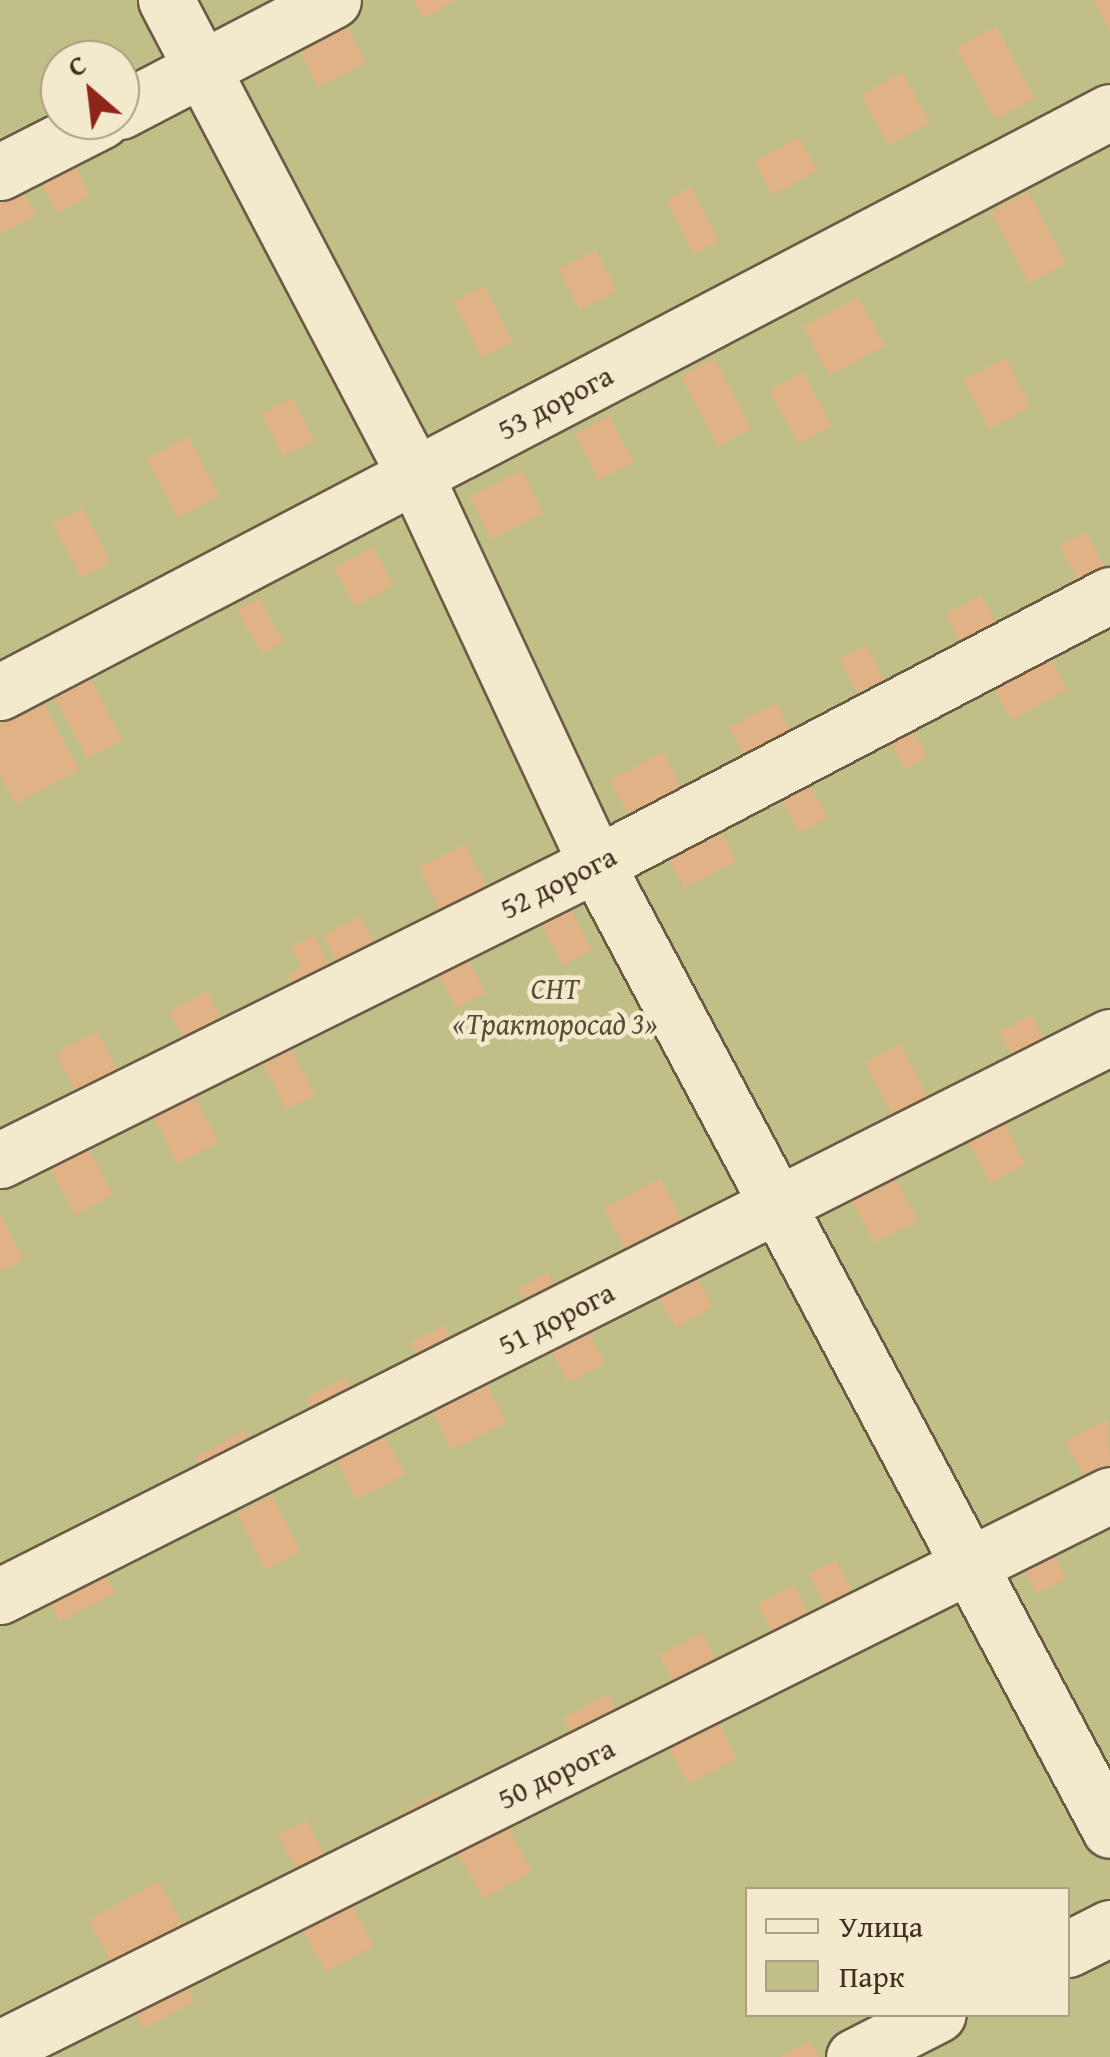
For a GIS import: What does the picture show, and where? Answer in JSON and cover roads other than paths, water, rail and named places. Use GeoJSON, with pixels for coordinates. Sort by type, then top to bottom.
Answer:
{"type":"FeatureCollection","features":[{"type":"Feature","properties":{"kind":"street"},"geometry":{"type":"LineString","coordinates":[[166,0],[415,476],[596,864],[1110,1830]]}},
{"type":"Feature","properties":{"kind":"street"},"geometry":{"type":"LineString","coordinates":[[140,101],[334,0]]}},
{"type":"Feature","properties":{"kind":"street","name":"53 дорога"},"geometry":{"type":"LineString","coordinates":[[0,692],[1110,112]]}},
{"type":"Feature","properties":{"kind":"street"},"geometry":{"type":"LineString","coordinates":[[0,172],[63,140]]}},
{"type":"Feature","properties":{"kind":"street","name":"52 дорога"},"geometry":{"type":"LineString","coordinates":[[0,1160],[596,864],[1110,595]]}},
{"type":"Feature","properties":{"kind":"street","name":"51 дорога"},"geometry":{"type":"LineString","coordinates":[[0,1596],[779,1207],[1110,1036]]}},
{"type":"Feature","properties":{"kind":"street","name":"50 дорога"},"geometry":{"type":"LineString","coordinates":[[0,2048],[1110,1495]]}},
{"type":"Feature","properties":{"kind":"street"},"geometry":{"type":"LineString","coordinates":[[1070,1948],[1110,1928]]}},
{"type":"Feature","properties":{"kind":"street"},"geometry":{"type":"LineString","coordinates":[[854,2057],[932,2017]]}},
{"type":"Feature","properties":{"kind":"park label","name":"СНТ «Тракторосад 3»"},"geometry":{"type":"Point","coordinates":[555,1005]}}]}
